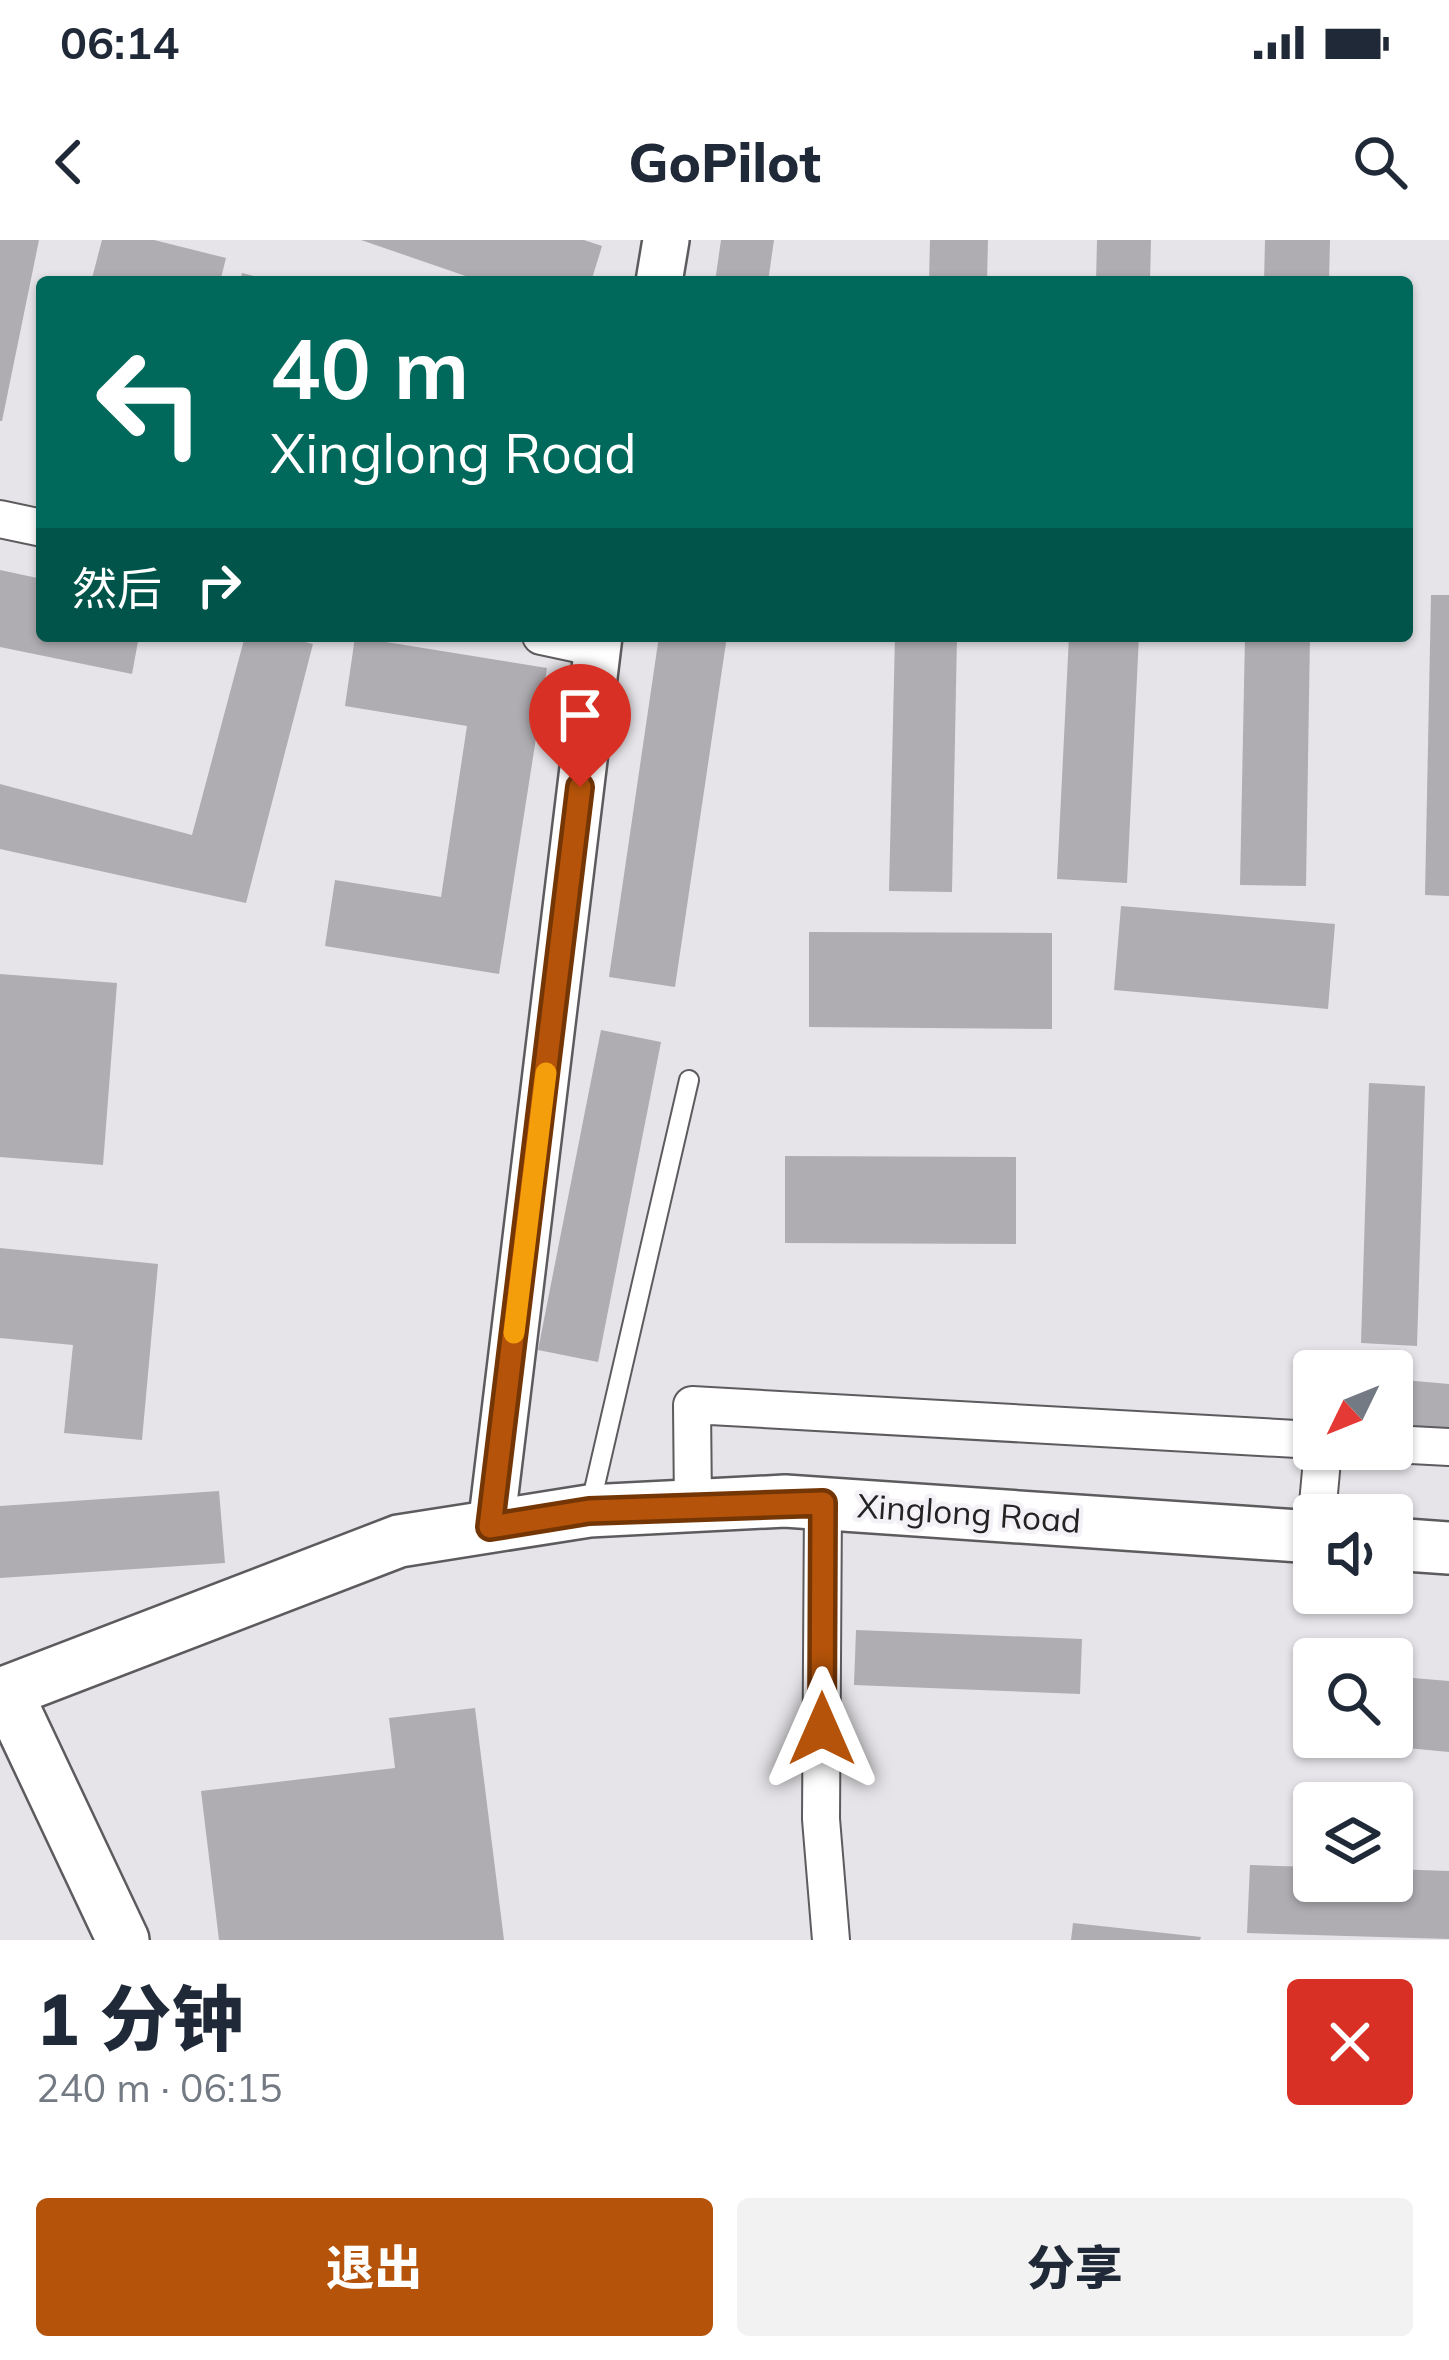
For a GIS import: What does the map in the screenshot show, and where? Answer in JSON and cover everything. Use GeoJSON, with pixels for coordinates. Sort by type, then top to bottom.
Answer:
{"type":"FeatureCollection","features":[{"type":"Feature","properties":{"kind":"main road","name":"Xinglong Road"},"geometry":{"type":"LineString","coordinates":[[3,1691],[399,1541],[589,1511],[823,1503],[1293,1537]]}},
{"type":"Feature","properties":{"kind":"main road"},"geometry":{"type":"LineString","coordinates":[[1413,1545],[1449,1548]]}},
{"type":"Feature","properties":{"kind":"main road"},"geometry":{"type":"LineString","coordinates":[[3,1691],[123,1940]]}},
{"type":"Feature","properties":{"kind":"street"},"geometry":{"type":"LineString","coordinates":[[660,276],[666,240]]}},
{"type":"Feature","properties":{"kind":"street"},"geometry":{"type":"LineString","coordinates":[[0,519],[36,527]]}},
{"type":"Feature","properties":{"kind":"street"},"geometry":{"type":"LineString","coordinates":[[490,1527],[598,642]]}},
{"type":"Feature","properties":{"kind":"street"},"geometry":{"type":"LineString","coordinates":[[693,1506],[692,1406],[1293,1439]]}},
{"type":"Feature","properties":{"kind":"street"},"geometry":{"type":"LineString","coordinates":[[1413,1445],[1449,1447]]}},
{"type":"Feature","properties":{"kind":"street"},"geometry":{"type":"LineString","coordinates":[[823,1503],[821,1820],[831,1940]]}},
{"type":"Feature","properties":{"kind":"lane"},"geometry":{"type":"LineString","coordinates":[[589,1511],[689,1080]]}},
{"type":"Feature","properties":{"kind":"building"},"geometry":{"type":"Polygon","coordinates":[[[0,240],[39,240],[2,421],[0,421],[0,240]]]}},
{"type":"Feature","properties":{"kind":"building"},"geometry":{"type":"Polygon","coordinates":[[[102,240],[154,240],[226,258],[222,276],[93,276],[102,240]]]}},
{"type":"Feature","properties":{"kind":"building"},"geometry":{"type":"Polygon","coordinates":[[[361,240],[584,240],[602,246],[593,276],[466,276],[361,240]]]}},
{"type":"Feature","properties":{"kind":"building"},"geometry":{"type":"Polygon","coordinates":[[[721,240],[774,240],[769,276],[716,276],[721,240]]]}},
{"type":"Feature","properties":{"kind":"building"},"geometry":{"type":"Polygon","coordinates":[[[930,240],[988,240],[987,276],[929,276],[930,240]]]}},
{"type":"Feature","properties":{"kind":"building"},"geometry":{"type":"Polygon","coordinates":[[[1097,240],[1151,240],[1150,276],[1096,276],[1097,240]]]}},
{"type":"Feature","properties":{"kind":"building"},"geometry":{"type":"Polygon","coordinates":[[[1265,240],[1330,240],[1329,276],[1264,276],[1265,240]]]}},
{"type":"Feature","properties":{"kind":"building"},"geometry":{"type":"Polygon","coordinates":[[[0,570],[36,578],[36,642],[138,642],[132,674],[0,647],[0,570]]]}},
{"type":"Feature","properties":{"kind":"building"},"geometry":{"type":"Polygon","coordinates":[[[1431,595],[1449,595],[1449,896],[1425,895],[1431,595]]]}},
{"type":"Feature","properties":{"kind":"building"},"geometry":{"type":"Polygon","coordinates":[[[243,642],[313,644],[246,903],[0,849],[0,784],[192,835],[243,642]]]}},
{"type":"Feature","properties":{"kind":"building"},"geometry":{"type":"Polygon","coordinates":[[[354,642],[386,642],[547,668],[499,974],[325,946],[335,880],[441,897],[467,726],[345,706],[354,642]]]}},
{"type":"Feature","properties":{"kind":"building"},"geometry":{"type":"Polygon","coordinates":[[[658,642],[726,642],[675,987],[609,977],[658,642]]]}},
{"type":"Feature","properties":{"kind":"building"},"geometry":{"type":"Polygon","coordinates":[[[895,642],[957,642],[952,892],[889,891],[895,642]]]}},
{"type":"Feature","properties":{"kind":"building"},"geometry":{"type":"Polygon","coordinates":[[[1069,642],[1139,642],[1127,883],[1057,879],[1069,642]]]}},
{"type":"Feature","properties":{"kind":"building"},"geometry":{"type":"Polygon","coordinates":[[[1245,642],[1310,642],[1306,886],[1240,885],[1245,642]]]}},
{"type":"Feature","properties":{"kind":"building"},"geometry":{"type":"Polygon","coordinates":[[[1121,906],[1335,924],[1328,1009],[1114,990],[1121,906]]]}},
{"type":"Feature","properties":{"kind":"building"},"geometry":{"type":"Polygon","coordinates":[[[809,932],[1052,933],[1052,1029],[809,1027],[809,932]]]}},
{"type":"Feature","properties":{"kind":"building"},"geometry":{"type":"Polygon","coordinates":[[[0,974],[117,983],[103,1165],[0,1157],[0,974]]]}},
{"type":"Feature","properties":{"kind":"building"},"geometry":{"type":"Polygon","coordinates":[[[601,1030],[661,1042],[598,1362],[538,1350],[601,1030]]]}},
{"type":"Feature","properties":{"kind":"building"},"geometry":{"type":"Polygon","coordinates":[[[1369,1083],[1425,1086],[1417,1346],[1361,1343],[1369,1083]]]}},
{"type":"Feature","properties":{"kind":"building"},"geometry":{"type":"Polygon","coordinates":[[[785,1156],[1016,1157],[1016,1244],[785,1243],[785,1156]]]}},
{"type":"Feature","properties":{"kind":"building"},"geometry":{"type":"Polygon","coordinates":[[[0,1248],[158,1264],[142,1440],[64,1433],[73,1345],[0,1338],[0,1248]]]}},
{"type":"Feature","properties":{"kind":"building"},"geometry":{"type":"Polygon","coordinates":[[[1413,1381],[1449,1384],[1449,1435],[1413,1432],[1413,1381]]]}},
{"type":"Feature","properties":{"kind":"building"},"geometry":{"type":"Polygon","coordinates":[[[219,1491],[225,1563],[0,1578],[0,1506],[219,1491]]]}},
{"type":"Feature","properties":{"kind":"building"},"geometry":{"type":"Polygon","coordinates":[[[856,1630],[1082,1639],[1080,1694],[854,1685],[856,1630]]]}},
{"type":"Feature","properties":{"kind":"building"},"geometry":{"type":"Polygon","coordinates":[[[1413,1678],[1449,1681],[1449,1752],[1413,1749],[1413,1678]]]}},
{"type":"Feature","properties":{"kind":"building"},"geometry":{"type":"Polygon","coordinates":[[[475,1708],[504,1940],[219,1940],[201,1791],[395,1768],[389,1718],[475,1708]]]}},
{"type":"Feature","properties":{"kind":"building"},"geometry":{"type":"Polygon","coordinates":[[[1250,1865],[1293,1866],[1293,1902],[1413,1902],[1413,1870],[1449,1871],[1449,1939],[1247,1933],[1250,1865]]]}},
{"type":"Feature","properties":{"kind":"building"},"geometry":{"type":"Polygon","coordinates":[[[1073,1923],[1201,1937],[1071,1940],[1073,1923]]]}},
{"type":"Feature","properties":{"kind":"slow traffic"},"geometry":{"type":"LineString","coordinates":[[514,1333],[546,1073]]}},
{"type":"Feature","properties":{"kind":"route"},"geometry":{"type":"LineString","coordinates":[[580,787],[490,1527],[589,1511],[823,1503],[822,1729]]}}]}
